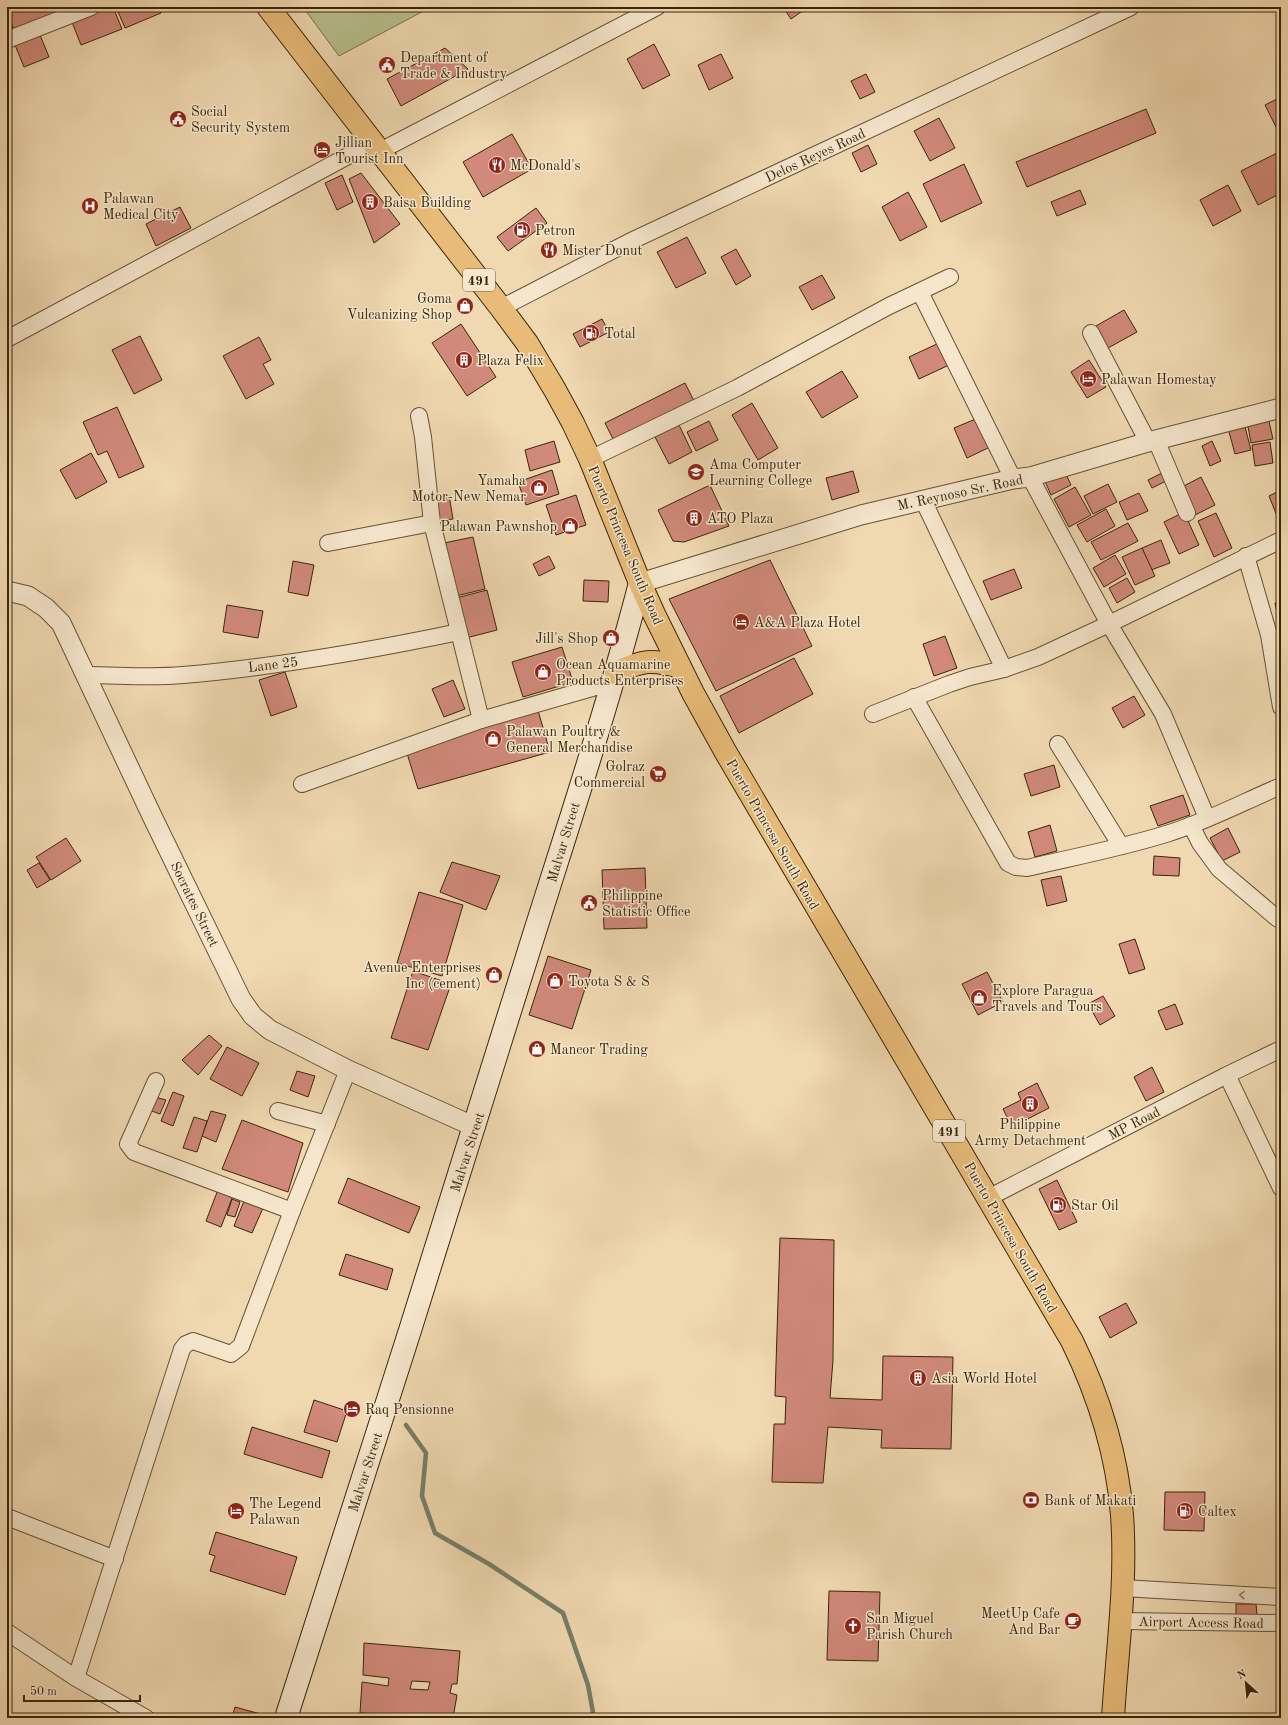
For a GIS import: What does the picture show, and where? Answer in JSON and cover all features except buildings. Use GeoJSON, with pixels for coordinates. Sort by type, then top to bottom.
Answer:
{"type":"FeatureCollection","features":[{"type":"Feature","properties":{"kind":"main road","name":"Puerto Princesa South Road"},"geometry":{"type":"LineString","coordinates":[[268,7],[527,343],[555,390],[590,459],[640,583],[680,667],[756,805],[1072,1341],[1092,1385],[1103,1417],[1112,1450],[1120,1502],[1123,1546],[1121,1621],[1113,1718]]}},
{"type":"Feature","properties":{"kind":"main road","name":"Malvar Street"},"geometry":{"type":"LineString","coordinates":[[286,1718],[475,1127],[614,677],[640,583]]}},
{"type":"Feature","properties":{"kind":"main road"},"geometry":{"type":"LineString","coordinates":[[614,677],[639,662],[665,663],[680,667]]}},
{"type":"Feature","properties":{"kind":"street"},"geometry":{"type":"LineString","coordinates":[[7,40],[91,7]]}},
{"type":"Feature","properties":{"kind":"street"},"geometry":{"type":"LineString","coordinates":[[7,339],[183,243],[657,7]]}},
{"type":"Feature","properties":{"kind":"street","name":"Delos Reyes Road"},"geometry":{"type":"LineString","coordinates":[[501,308],[629,242],[1131,7]]}},
{"type":"Feature","properties":{"kind":"street"},"geometry":{"type":"LineString","coordinates":[[590,459],[737,388],[889,306],[950,277]]}},
{"type":"Feature","properties":{"kind":"street"},"geometry":{"type":"LineString","coordinates":[[920,292],[1022,478],[1162,714],[1207,818]]}},
{"type":"Feature","properties":{"kind":"street"},"geometry":{"type":"LineString","coordinates":[[1091,333],[1152,441],[1187,513]]}},
{"type":"Feature","properties":{"kind":"street","name":"M. Reynoso Sr. Road"},"geometry":{"type":"LineString","coordinates":[[640,583],[861,515],[1022,478],[1152,441],[1281,408]]}},
{"type":"Feature","properties":{"kind":"street"},"geometry":{"type":"LineString","coordinates":[[419,416],[423,437],[432,524],[480,720]]}},
{"type":"Feature","properties":{"kind":"street"},"geometry":{"type":"LineString","coordinates":[[923,500],[1004,669]]}},
{"type":"Feature","properties":{"kind":"street"},"geometry":{"type":"LineString","coordinates":[[328,544],[432,524]]}},
{"type":"Feature","properties":{"kind":"street"},"geometry":{"type":"LineString","coordinates":[[872,714],[970,677],[1004,669],[1038,657],[1281,540]]}},
{"type":"Feature","properties":{"kind":"street"},"geometry":{"type":"LineString","coordinates":[[1246,556],[1269,635],[1281,707]]}},
{"type":"Feature","properties":{"kind":"street","name":"Socrates Street"},"geometry":{"type":"LineString","coordinates":[[7,591],[28,596],[46,608],[61,623],[152,816],[241,999],[253,1016],[270,1030],[348,1070],[475,1127]]}},
{"type":"Feature","properties":{"kind":"street","name":"Lane 25"},"geometry":{"type":"LineString","coordinates":[[86,675],[181,675],[305,661],[395,646],[459,632]]}},
{"type":"Feature","properties":{"kind":"street"},"geometry":{"type":"LineString","coordinates":[[302,784],[480,720],[614,677]]}},
{"type":"Feature","properties":{"kind":"street"},"geometry":{"type":"LineString","coordinates":[[914,697],[1008,863],[1012,866],[1027,868],[1167,834],[1281,786]]}},
{"type":"Feature","properties":{"kind":"street"},"geometry":{"type":"LineString","coordinates":[[1058,744],[1121,846]]}},
{"type":"Feature","properties":{"kind":"street"},"geometry":{"type":"LineString","coordinates":[[1191,825],[1200,843],[1218,869],[1278,918]]}},
{"type":"Feature","properties":{"kind":"street","name":"MP Road"},"geometry":{"type":"LineString","coordinates":[[988,1198],[1227,1075],[1281,1049]]}},
{"type":"Feature","properties":{"kind":"street"},"geometry":{"type":"LineString","coordinates":[[76,1678],[182,1349],[186,1344],[193,1341],[231,1354],[241,1346],[292,1211],[348,1070]]}},
{"type":"Feature","properties":{"kind":"street"},"geometry":{"type":"LineString","coordinates":[[1227,1075],[1281,1188]]}},
{"type":"Feature","properties":{"kind":"street"},"geometry":{"type":"LineString","coordinates":[[156,1081],[128,1144],[134,1152],[292,1211]]}},
{"type":"Feature","properties":{"kind":"street"},"geometry":{"type":"LineString","coordinates":[[278,1111],[327,1124]]}},
{"type":"Feature","properties":{"kind":"street"},"geometry":{"type":"LineString","coordinates":[[7,1517],[115,1559]]}},
{"type":"Feature","properties":{"kind":"street","name":"Airport Access Road"},"geometry":{"type":"LineString","coordinates":[[1122,1588],[1281,1597]]}},
{"type":"Feature","properties":{"kind":"street","name":"Airport Access Road"},"geometry":{"type":"LineString","coordinates":[[1121,1621],[1281,1623]]}},
{"type":"Feature","properties":{"kind":"street"},"geometry":{"type":"LineString","coordinates":[[7,1632],[76,1678],[146,1718]]}},
{"type":"Feature","properties":{"kind":"green space"},"geometry":{"type":"Polygon","coordinates":[[[303,7],[431,7],[339,56],[303,7]]]}},
{"type":"Feature","properties":{"kind":"waterway"},"geometry":{"type":"LineString","coordinates":[[406,1425],[426,1453],[422,1496],[435,1533],[489,1564],[563,1613],[588,1685],[594,1718]]}},
{"type":"Feature","properties":{"kind":"place","name":"Department of Trade & Industry"},"geometry":{"type":"Point","coordinates":[387,65]}},
{"type":"Feature","properties":{"kind":"place","name":"Social Security System"},"geometry":{"type":"Point","coordinates":[178,119]}},
{"type":"Feature","properties":{"kind":"place","name":"Jillian Tourist Inn"},"geometry":{"type":"Point","coordinates":[322,150]}},
{"type":"Feature","properties":{"kind":"place","name":"McDonald's"},"geometry":{"type":"Point","coordinates":[497,165]}},
{"type":"Feature","properties":{"kind":"place","name":"Baisa Building"},"geometry":{"type":"Point","coordinates":[370,202]}},
{"type":"Feature","properties":{"kind":"place","name":"Palawan Medical City"},"geometry":{"type":"Point","coordinates":[90,206]}},
{"type":"Feature","properties":{"kind":"place","name":"Petron"},"geometry":{"type":"Point","coordinates":[522,230]}},
{"type":"Feature","properties":{"kind":"place","name":"Mister Donut"},"geometry":{"type":"Point","coordinates":[549,250]}},
{"type":"Feature","properties":{"kind":"place","name":"Goma Vulcanizing Shop"},"geometry":{"type":"Point","coordinates":[465,306]}},
{"type":"Feature","properties":{"kind":"place","name":"Total"},"geometry":{"type":"Point","coordinates":[591,333]}},
{"type":"Feature","properties":{"kind":"place","name":"Plaza Felix"},"geometry":{"type":"Point","coordinates":[464,360]}},
{"type":"Feature","properties":{"kind":"place","name":"Palawan Homestay"},"geometry":{"type":"Point","coordinates":[1088,379]}},
{"type":"Feature","properties":{"kind":"place","name":"Ama Computer Learning College"},"geometry":{"type":"Point","coordinates":[696,472]}},
{"type":"Feature","properties":{"kind":"place","name":"Yamaha Motor-New Nemar"},"geometry":{"type":"Point","coordinates":[539,488]}},
{"type":"Feature","properties":{"kind":"place","name":"ATO Plaza"},"geometry":{"type":"Point","coordinates":[694,518]}},
{"type":"Feature","properties":{"kind":"place","name":"Palawan Pawnshop"},"geometry":{"type":"Point","coordinates":[570,526]}},
{"type":"Feature","properties":{"kind":"place","name":"A&A Plaza Hotel"},"geometry":{"type":"Point","coordinates":[741,622]}},
{"type":"Feature","properties":{"kind":"place","name":"Jill's Shop"},"geometry":{"type":"Point","coordinates":[611,638]}},
{"type":"Feature","properties":{"kind":"place","name":"Ocean Aquamarine Products Enterprises"},"geometry":{"type":"Point","coordinates":[543,672]}},
{"type":"Feature","properties":{"kind":"place","name":"Palawan Poultry & General Merchandise"},"geometry":{"type":"Point","coordinates":[493,739]}},
{"type":"Feature","properties":{"kind":"place","name":"Golraz Commercial"},"geometry":{"type":"Point","coordinates":[658,774]}},
{"type":"Feature","properties":{"kind":"place","name":"Philippine Statistic Office"},"geometry":{"type":"Point","coordinates":[589,903]}},
{"type":"Feature","properties":{"kind":"place","name":"Avenue Enterprises Inc (cement)"},"geometry":{"type":"Point","coordinates":[494,975]}},
{"type":"Feature","properties":{"kind":"place","name":"Toyota S & S"},"geometry":{"type":"Point","coordinates":[555,981]}},
{"type":"Feature","properties":{"kind":"place","name":"Explore Paragua Travels and Tours"},"geometry":{"type":"Point","coordinates":[979,998]}},
{"type":"Feature","properties":{"kind":"place","name":"Mancor Trading"},"geometry":{"type":"Point","coordinates":[537,1049]}},
{"type":"Feature","properties":{"kind":"place","name":"Philippine Army Detachment"},"geometry":{"type":"Point","coordinates":[1030,1104]}},
{"type":"Feature","properties":{"kind":"place","name":"Star Oil"},"geometry":{"type":"Point","coordinates":[1058,1205]}},
{"type":"Feature","properties":{"kind":"place","name":"Asia World Hotel"},"geometry":{"type":"Point","coordinates":[918,1378]}},
{"type":"Feature","properties":{"kind":"place","name":"Raq Pensionne"},"geometry":{"type":"Point","coordinates":[352,1409]}},
{"type":"Feature","properties":{"kind":"place","name":"Bank of Makati"},"geometry":{"type":"Point","coordinates":[1031,1500]}},
{"type":"Feature","properties":{"kind":"place","name":"The Legend Palawan"},"geometry":{"type":"Point","coordinates":[236,1511]}},
{"type":"Feature","properties":{"kind":"place","name":"Caltex"},"geometry":{"type":"Point","coordinates":[1185,1511]}},
{"type":"Feature","properties":{"kind":"place","name":"MeetUp Cafe And Bar"},"geometry":{"type":"Point","coordinates":[1073,1621]}},
{"type":"Feature","properties":{"kind":"place","name":"San Miguel Parish Church"},"geometry":{"type":"Point","coordinates":[853,1626]}}]}
